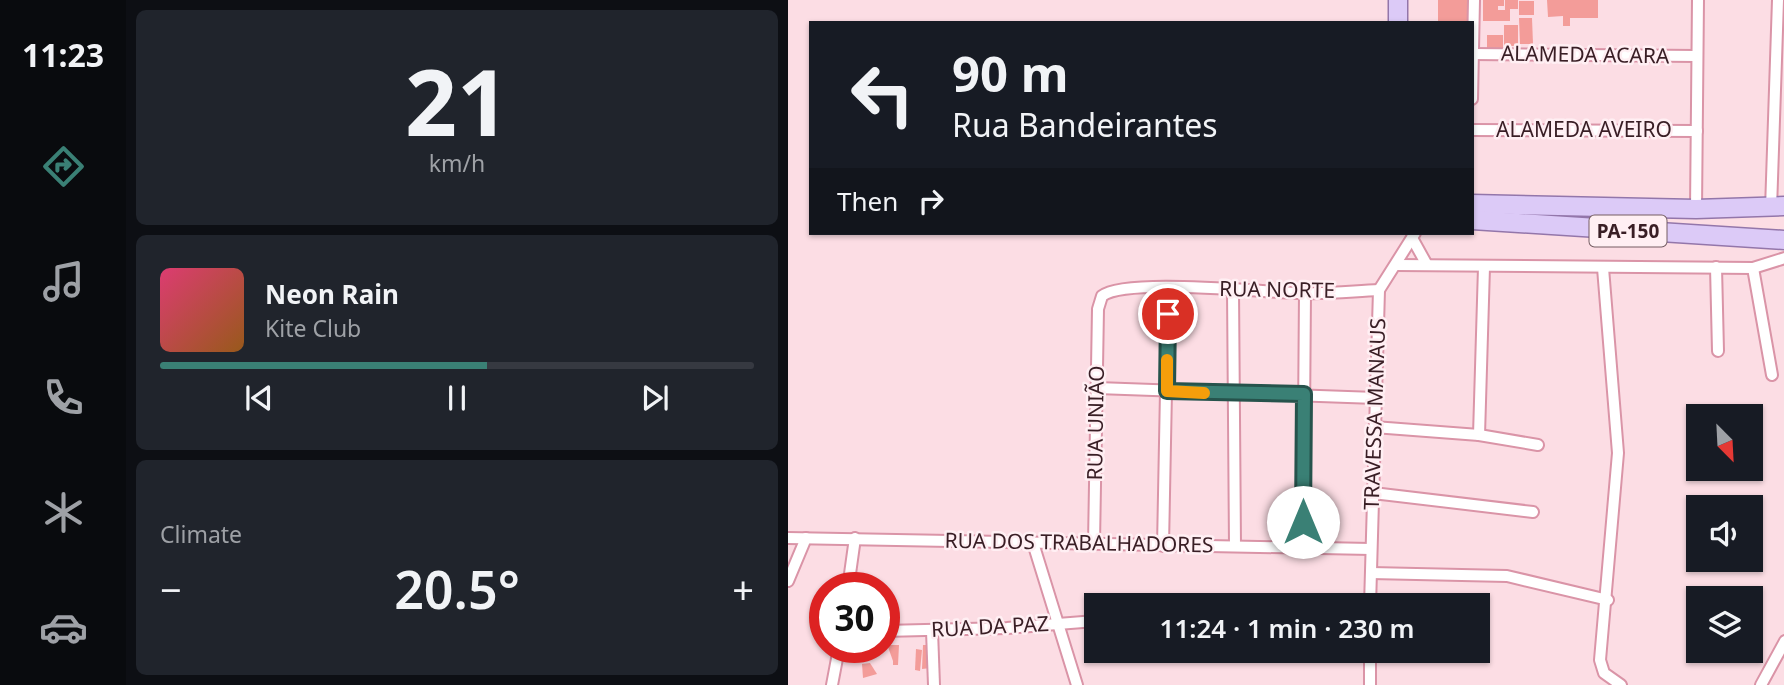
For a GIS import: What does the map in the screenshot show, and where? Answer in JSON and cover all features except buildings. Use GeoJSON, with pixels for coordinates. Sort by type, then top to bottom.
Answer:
{"type":"FeatureCollection","features":[{"type":"Feature","properties":{"kind":"main road"},"geometry":{"type":"LineString","coordinates":[[1387,0],[1387,21]]}},
{"type":"Feature","properties":{"kind":"main road"},"geometry":{"type":"LineString","coordinates":[[1398,0],[1398,21]]}},
{"type":"Feature","properties":{"kind":"main road","name":"PA-150"},"geometry":{"type":"LineString","coordinates":[[1474,204],[1778,208]]}},
{"type":"Feature","properties":{"kind":"main road","name":"PA-150"},"geometry":{"type":"LineString","coordinates":[[1474,220],[1784,240]]}},
{"type":"Feature","properties":{"kind":"street"},"geometry":{"type":"LineString","coordinates":[[1474,0],[1474,21]]}},
{"type":"Feature","properties":{"kind":"street"},"geometry":{"type":"LineString","coordinates":[[1696,209],[1698,0]]}},
{"type":"Feature","properties":{"kind":"street"},"geometry":{"type":"LineString","coordinates":[[1778,0],[1778,208]]}},
{"type":"Feature","properties":{"kind":"street","name":"ALAMEDA ACARA"},"geometry":{"type":"LineString","coordinates":[[1474,54],[1697,56]]}},
{"type":"Feature","properties":{"kind":"street","name":"ALAMEDA AVEIRO"},"geometry":{"type":"LineString","coordinates":[[1474,130],[1697,131]]}},
{"type":"Feature","properties":{"kind":"street"},"geometry":{"type":"LineString","coordinates":[[1413,235],[1427,265]]}},
{"type":"Feature","properties":{"kind":"street","name":"TRAVESSA MANAUS"},"geometry":{"type":"LineString","coordinates":[[1370,593],[1379,290],[1397,265],[1413,235]]}},
{"type":"Feature","properties":{"kind":"street"},"geometry":{"type":"LineString","coordinates":[[1397,265],[1753,268],[1783,259],[1784,272]]}},
{"type":"Feature","properties":{"kind":"street"},"geometry":{"type":"LineString","coordinates":[[1479,435],[1484,267]]}},
{"type":"Feature","properties":{"kind":"street"},"geometry":{"type":"LineString","coordinates":[[1716,267],[1718,351]]}},
{"type":"Feature","properties":{"kind":"street"},"geometry":{"type":"LineString","coordinates":[[1603,268],[1618,453],[1608,600],[1600,660],[1605,673],[1621,685]]}},
{"type":"Feature","properties":{"kind":"street"},"geometry":{"type":"LineString","coordinates":[[1753,268],[1772,375]]}},
{"type":"Feature","properties":{"kind":"street"},"geometry":{"type":"LineString","coordinates":[[1163,546],[1168,288]]}},
{"type":"Feature","properties":{"kind":"street","name":"RUA NORTE"},"geometry":{"type":"LineString","coordinates":[[1098,303],[1107,292],[1168,288],[1305,293],[1379,290]]}},
{"type":"Feature","properties":{"kind":"street"},"geometry":{"type":"LineString","coordinates":[[1233,290],[1235,546]]}},
{"type":"Feature","properties":{"kind":"street"},"geometry":{"type":"LineString","coordinates":[[1303,547],[1305,293]]}},
{"type":"Feature","properties":{"kind":"street","name":"RUA UNIÃO"},"geometry":{"type":"LineString","coordinates":[[1094,543],[1098,303]]}},
{"type":"Feature","properties":{"kind":"street"},"geometry":{"type":"LineString","coordinates":[[1097,388],[1376,398]]}},
{"type":"Feature","properties":{"kind":"street"},"geometry":{"type":"LineString","coordinates":[[1374,427],[1479,435],[1538,445]]}},
{"type":"Feature","properties":{"kind":"street"},"geometry":{"type":"LineString","coordinates":[[1373,493],[1533,512]]}},
{"type":"Feature","properties":{"kind":"street","name":"RUA DOS TRABALHADORES"},"geometry":{"type":"LineString","coordinates":[[788,538],[1371,549]]}},
{"type":"Feature","properties":{"kind":"street"},"geometry":{"type":"LineString","coordinates":[[788,581],[806,538]]}},
{"type":"Feature","properties":{"kind":"street"},"geometry":{"type":"LineString","coordinates":[[850,572],[855,538]]}},
{"type":"Feature","properties":{"kind":"street"},"geometry":{"type":"LineString","coordinates":[[1033,543],[1077,685]]}},
{"type":"Feature","properties":{"kind":"street"},"geometry":{"type":"LineString","coordinates":[[1371,573],[1507,576],[1608,600]]}},
{"type":"Feature","properties":{"kind":"street","name":"RUA DA PAZ"},"geometry":{"type":"LineString","coordinates":[[900,631],[1084,622]]}},
{"type":"Feature","properties":{"kind":"street"},"geometry":{"type":"LineString","coordinates":[[932,631],[934,685]]}},
{"type":"Feature","properties":{"kind":"street"},"geometry":{"type":"LineString","coordinates":[[1761,685],[1784,641]]}},
{"type":"Feature","properties":{"kind":"street"},"geometry":{"type":"LineString","coordinates":[[832,685],[836,663]]}},
{"type":"Feature","properties":{"kind":"street"},"geometry":{"type":"LineString","coordinates":[[1370,663],[1370,685]]}},
{"type":"Feature","properties":{"kind":"slow traffic"},"geometry":{"type":"LineString","coordinates":[[1167,360],[1167,391],[1204,393]]}},
{"type":"Feature","properties":{"kind":"route"},"geometry":{"type":"LineString","coordinates":[[1168,314],[1167,391],[1304,394],[1303,522]]}}]}
